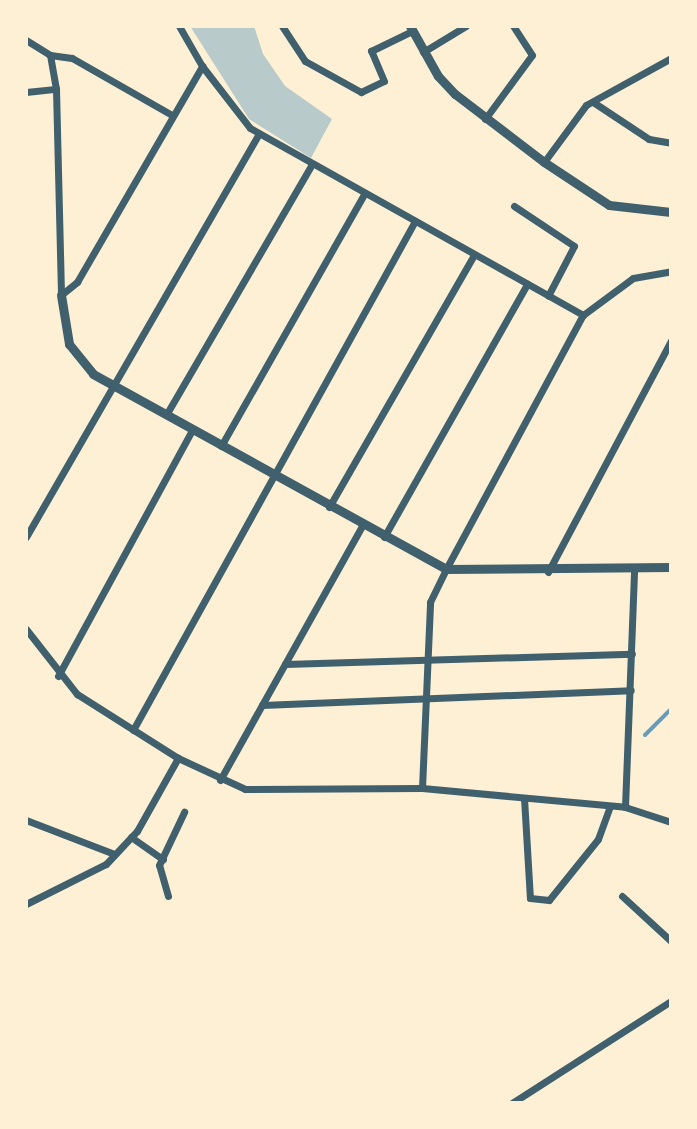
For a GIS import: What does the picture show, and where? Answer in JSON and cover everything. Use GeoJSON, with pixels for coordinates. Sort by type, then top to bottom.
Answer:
{"type":"FeatureCollection","features":[{"type":"Feature","properties":{"kind":"street"},"geometry":{"type":"LineString","coordinates":[[179,26],[202,66],[259,134],[583,315]]}},
{"type":"Feature","properties":{"kind":"street"},"geometry":{"type":"LineString","coordinates":[[282,26],[305,61],[361,92],[384,81],[371,51],[411,28],[438,76],[485,119],[544,162],[609,205],[671,212]]}},
{"type":"Feature","properties":{"kind":"street"},"geometry":{"type":"LineString","coordinates":[[423,52],[466,26]]}},
{"type":"Feature","properties":{"kind":"street"},"geometry":{"type":"LineString","coordinates":[[485,119],[532,55],[513,26]]}},
{"type":"Feature","properties":{"kind":"street"},"geometry":{"type":"LineString","coordinates":[[26,40],[50,55],[72,58],[172,115]]}},
{"type":"Feature","properties":{"kind":"street"},"geometry":{"type":"LineString","coordinates":[[50,55],[56,89],[61,295],[69,344],[93,374],[383,538],[446,569],[548,572],[671,567]]}},
{"type":"Feature","properties":{"kind":"street"},"geometry":{"type":"LineString","coordinates":[[544,162],[593,102],[671,58]]}},
{"type":"Feature","properties":{"kind":"street"},"geometry":{"type":"LineString","coordinates":[[61,295],[77,282],[202,66]]}},
{"type":"Feature","properties":{"kind":"street"},"geometry":{"type":"LineString","coordinates":[[26,92],[56,89]]}},
{"type":"Feature","properties":{"kind":"street"},"geometry":{"type":"LineString","coordinates":[[593,102],[649,139],[671,143]]}},
{"type":"Feature","properties":{"kind":"street"},"geometry":{"type":"LineString","coordinates":[[26,537],[259,134]]}},
{"type":"Feature","properties":{"kind":"street"},"geometry":{"type":"LineString","coordinates":[[166,415],[312,164]]}},
{"type":"Feature","properties":{"kind":"street"},"geometry":{"type":"LineString","coordinates":[[221,446],[365,193]]}},
{"type":"Feature","properties":{"kind":"street"},"geometry":{"type":"LineString","coordinates":[[514,206],[574,246],[548,296]]}},
{"type":"Feature","properties":{"kind":"street"},"geometry":{"type":"LineString","coordinates":[[133,730],[415,221]]}},
{"type":"Feature","properties":{"kind":"street"},"geometry":{"type":"LineString","coordinates":[[329,507],[474,255]]}},
{"type":"Feature","properties":{"kind":"street"},"geometry":{"type":"LineString","coordinates":[[422,788],[430,602],[583,315],[633,278],[671,271]]}},
{"type":"Feature","properties":{"kind":"street"},"geometry":{"type":"LineString","coordinates":[[383,538],[527,284]]}},
{"type":"Feature","properties":{"kind":"street"},"geometry":{"type":"LineString","coordinates":[[548,572],[671,341]]}},
{"type":"Feature","properties":{"kind":"street"},"geometry":{"type":"LineString","coordinates":[[58,676],[192,430]]}},
{"type":"Feature","properties":{"kind":"street"},"geometry":{"type":"LineString","coordinates":[[220,780],[362,526]]}},
{"type":"Feature","properties":{"kind":"street"},"geometry":{"type":"LineString","coordinates":[[625,807],[634,569]]}},
{"type":"Feature","properties":{"kind":"street"},"geometry":{"type":"LineString","coordinates":[[26,629],[58,676],[77,694],[178,758],[220,780],[260,790],[422,788],[625,807],[671,822]]}},
{"type":"Feature","properties":{"kind":"street"},"geometry":{"type":"LineString","coordinates":[[285,664],[632,654]]}},
{"type":"Feature","properties":{"kind":"street"},"geometry":{"type":"LineString","coordinates":[[262,705],[631,690]]}},
{"type":"Feature","properties":{"kind":"street"},"geometry":{"type":"LineString","coordinates":[[26,904],[106,864],[131,837],[178,758]]}},
{"type":"Feature","properties":{"kind":"street"},"geometry":{"type":"LineString","coordinates":[[524,798],[530,898],[549,900],[598,839],[610,806]]}},
{"type":"Feature","properties":{"kind":"street"},"geometry":{"type":"LineString","coordinates":[[168,896],[160,879],[163,859],[184,812]]}},
{"type":"Feature","properties":{"kind":"street"},"geometry":{"type":"LineString","coordinates":[[26,820],[114,854]]}},
{"type":"Feature","properties":{"kind":"street"},"geometry":{"type":"LineString","coordinates":[[131,837],[163,859]]}},
{"type":"Feature","properties":{"kind":"street"},"geometry":{"type":"LineString","coordinates":[[622,896],[671,941]]}},
{"type":"Feature","properties":{"kind":"street"},"geometry":{"type":"LineString","coordinates":[[512,1103],[671,1001]]}},
{"type":"Feature","properties":{"kind":"shaded area"},"geometry":{"type":"Polygon","coordinates":[[[190,26],[254,26],[263,54],[285,86],[332,119],[311,158],[249,119],[190,26]]]}},
{"type":"Feature","properties":{"kind":"waterway"},"geometry":{"type":"LineString","coordinates":[[645,735],[671,709]]}}]}
